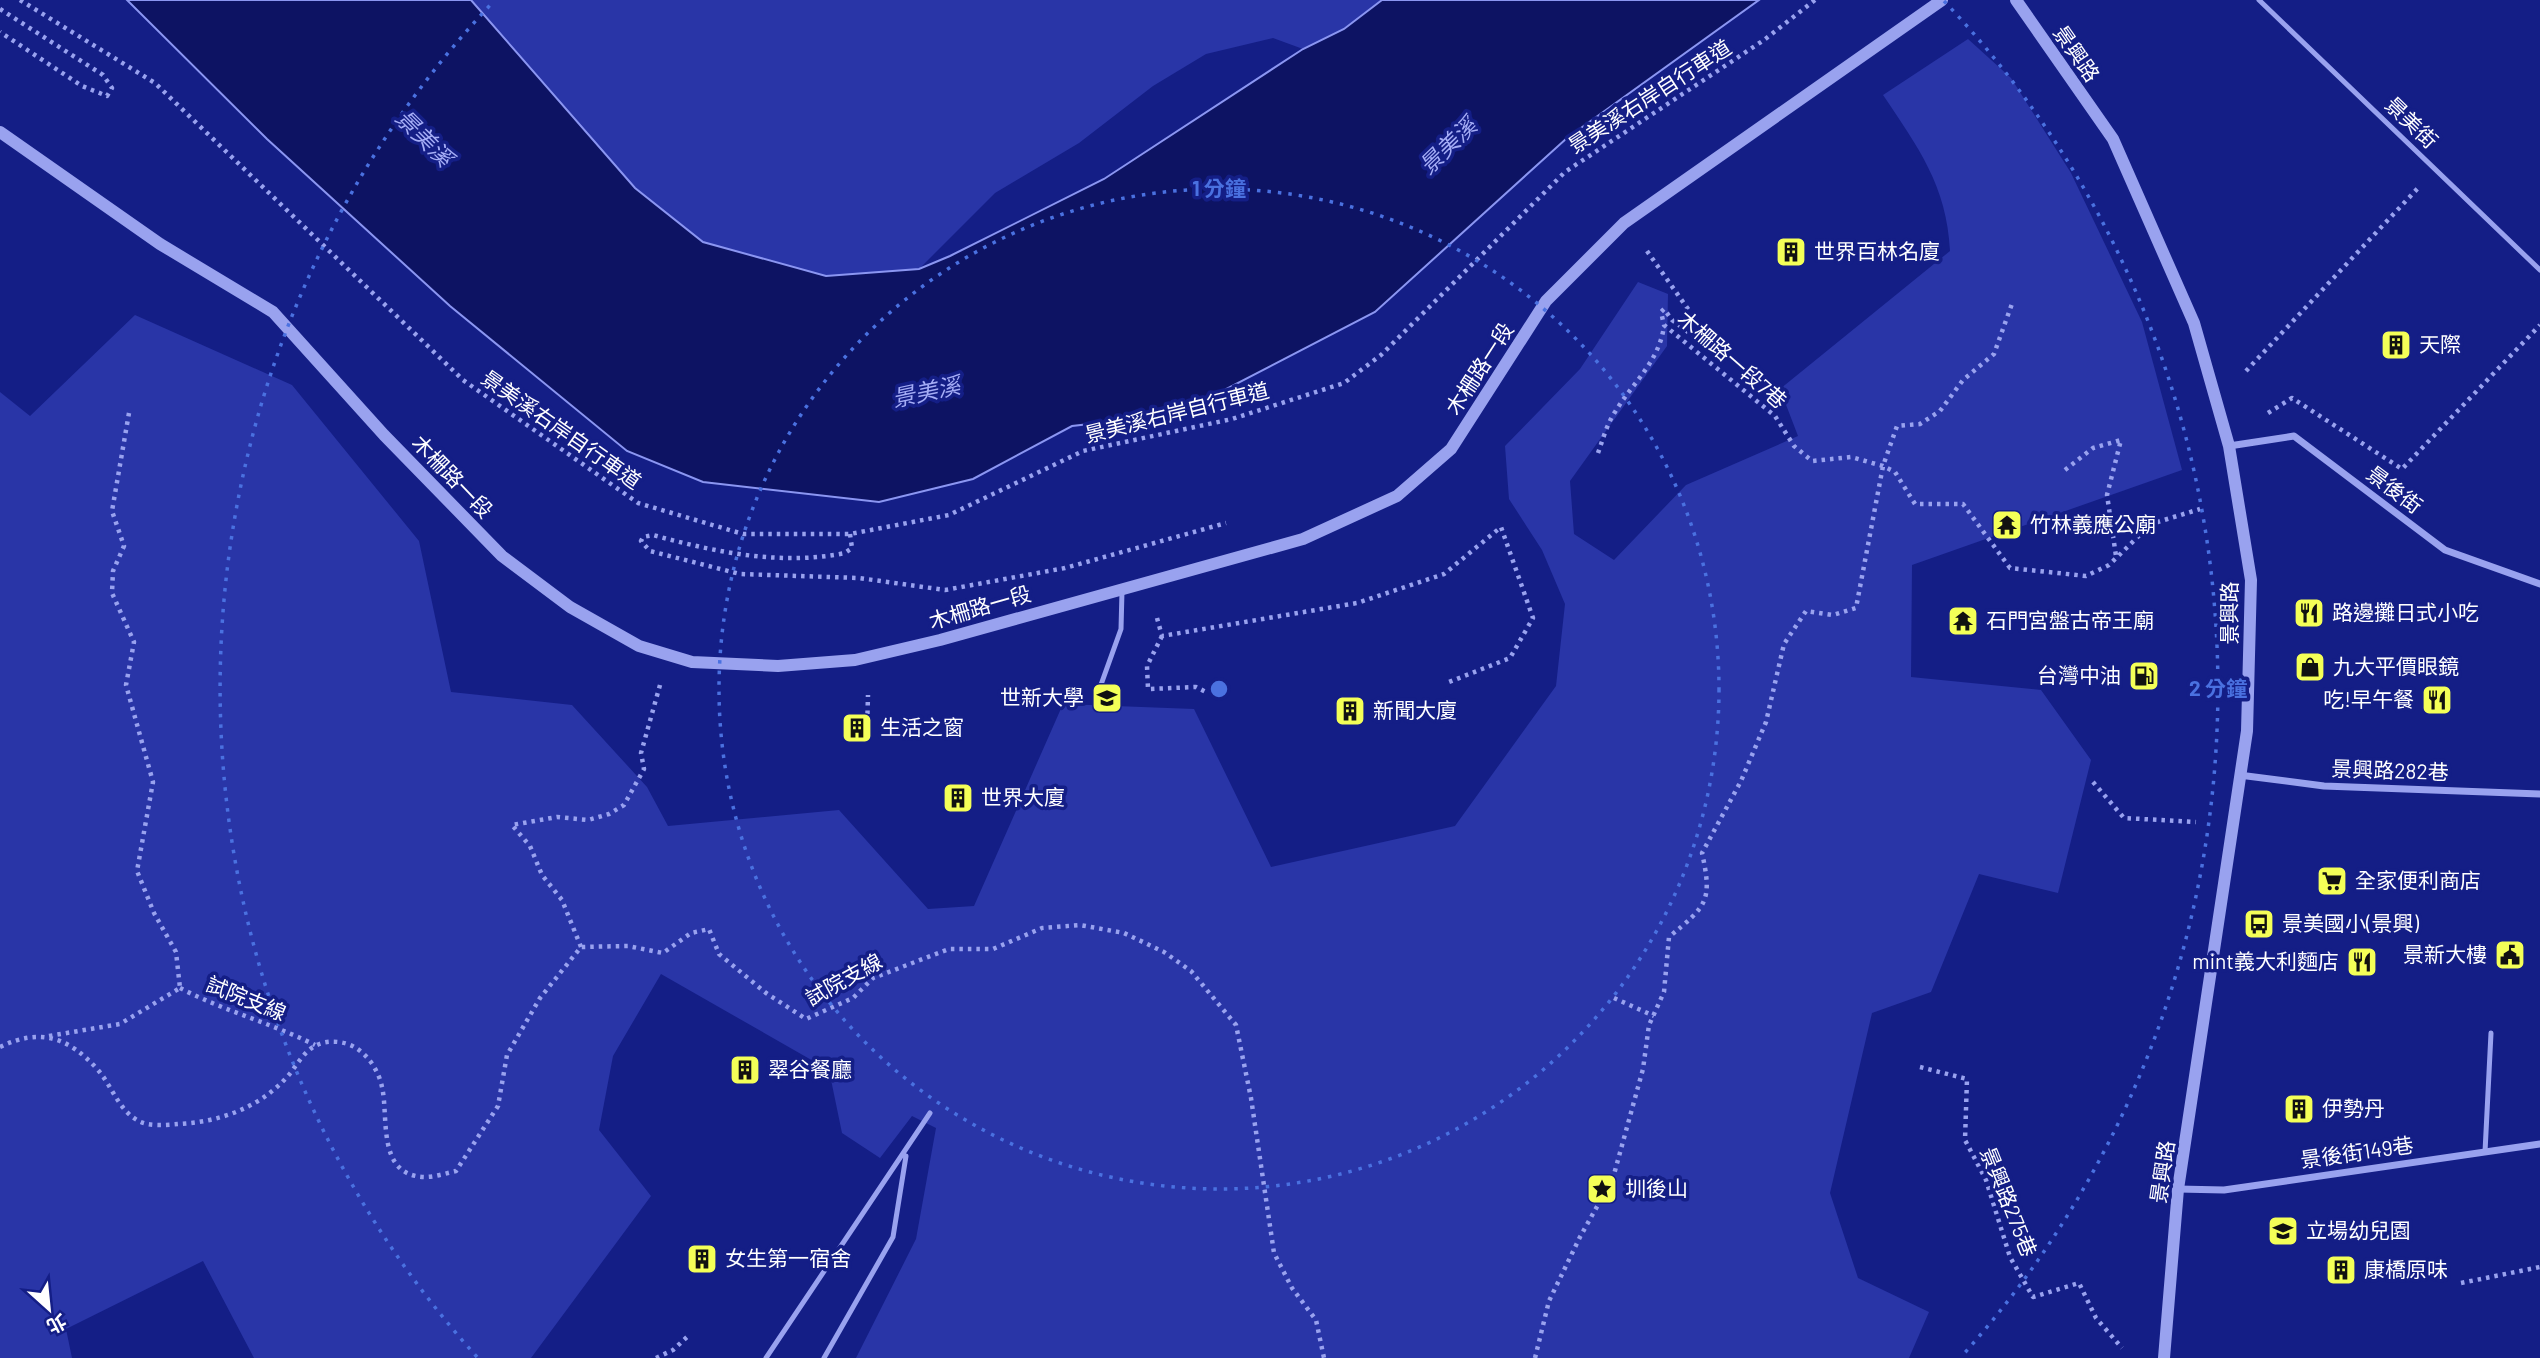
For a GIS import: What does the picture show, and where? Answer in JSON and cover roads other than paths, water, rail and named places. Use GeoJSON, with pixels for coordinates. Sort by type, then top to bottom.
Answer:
{"type":"FeatureCollection","features":[{"type":"Feature","properties":{"kind":"street","name":"木柵路一段"},"geometry":{"type":"LineString","coordinates":[[0,132],[160,244],[273,312],[384,435],[502,555],[570,607],[639,646],[692,662],[778,666],[855,660],[940,640],[1303,539],[1397,496],[1451,449],[1546,301],[1624,223],[1942,0]]}},
{"type":"Feature","properties":{"kind":"street","name":"景興路"},"geometry":{"type":"LineString","coordinates":[[2016,0],[2113,139],[2194,323],[2229,446],[2251,580],[2247,731],[2178,1188],[2164,1358]]}},
{"type":"Feature","properties":{"kind":"street","name":"景後街"},"geometry":{"type":"LineString","coordinates":[[2229,446],[2294,436],[2445,550],[2540,584]]}},
{"type":"Feature","properties":{"kind":"street","name":"景興路282巷"},"geometry":{"type":"LineString","coordinates":[[2239,775],[2324,786],[2540,794]]}},
{"type":"Feature","properties":{"kind":"street","name":"景後街149巷"},"geometry":{"type":"LineString","coordinates":[[2178,1188],[2224,1190],[2540,1144]]}},
{"type":"Feature","properties":{"kind":"lane","name":"景美街"},"geometry":{"type":"LineString","coordinates":[[2259,0],[2540,270]]}},
{"type":"Feature","properties":{"kind":"lane"},"geometry":{"type":"LineString","coordinates":[[1098,693],[1121,629],[1122,588]]}},
{"type":"Feature","properties":{"kind":"lane"},"geometry":{"type":"LineString","coordinates":[[2485,1152],[2491,1033]]}},
{"type":"Feature","properties":{"kind":"lane"},"geometry":{"type":"LineString","coordinates":[[766,1358],[907,1152],[930,1113]]}},
{"type":"Feature","properties":{"kind":"lane"},"geometry":{"type":"LineString","coordinates":[[824,1358],[893,1237],[907,1152]]}},
{"type":"Feature","properties":{"kind":"water","name":"景美溪"},"geometry":{"type":"Polygon","coordinates":[[[127,0],[471,0],[635,188],[703,242],[826,276],[919,269],[950,256],[1104,179],[1303,49],[1344,29],[1382,0],[1759,0],[1567,138],[1375,312],[1178,414],[1072,426],[973,479],[879,502],[703,482],[627,451],[450,306],[267,139],[127,0]]]}},
{"type":"Feature","properties":{"kind":"place","name":"世界百林名廈"},"geometry":{"type":"Point","coordinates":[1791,252]}},
{"type":"Feature","properties":{"kind":"place","name":"天際"},"geometry":{"type":"Point","coordinates":[2396,345]}},
{"type":"Feature","properties":{"kind":"place","name":"竹林義應公廟"},"geometry":{"type":"Point","coordinates":[2007,525]}},
{"type":"Feature","properties":{"kind":"place","name":"路邊攤日式小吃"},"geometry":{"type":"Point","coordinates":[2309,613]}},
{"type":"Feature","properties":{"kind":"place","name":"石門宮盤古帝王廟"},"geometry":{"type":"Point","coordinates":[1963,621]}},
{"type":"Feature","properties":{"kind":"place","name":"九大平價眼鏡"},"geometry":{"type":"Point","coordinates":[2310,667]}},
{"type":"Feature","properties":{"kind":"place","name":"台灣中油"},"geometry":{"type":"Point","coordinates":[2144,676]}},
{"type":"Feature","properties":{"kind":"place","name":"世新大學"},"geometry":{"type":"Point","coordinates":[1107,698]}},
{"type":"Feature","properties":{"kind":"place","name":"吃!早午餐"},"geometry":{"type":"Point","coordinates":[2437,700]}},
{"type":"Feature","properties":{"kind":"place","name":"新聞大廈"},"geometry":{"type":"Point","coordinates":[1350,711]}},
{"type":"Feature","properties":{"kind":"place","name":"生活之窗"},"geometry":{"type":"Point","coordinates":[857,728]}},
{"type":"Feature","properties":{"kind":"place","name":"世界大廈"},"geometry":{"type":"Point","coordinates":[958,798]}},
{"type":"Feature","properties":{"kind":"place","name":"全家便利商店"},"geometry":{"type":"Point","coordinates":[2332,881]}},
{"type":"Feature","properties":{"kind":"place","name":"景美國小(景興)"},"geometry":{"type":"Point","coordinates":[2259,924]}},
{"type":"Feature","properties":{"kind":"place","name":"景新大樓"},"geometry":{"type":"Point","coordinates":[2510,955]}},
{"type":"Feature","properties":{"kind":"place","name":"mint義大利麵店"},"geometry":{"type":"Point","coordinates":[2362,962]}},
{"type":"Feature","properties":{"kind":"place","name":"翠谷餐廳"},"geometry":{"type":"Point","coordinates":[745,1070]}},
{"type":"Feature","properties":{"kind":"place","name":"伊勢丹"},"geometry":{"type":"Point","coordinates":[2299,1109]}},
{"type":"Feature","properties":{"kind":"place","name":"圳後山"},"geometry":{"type":"Point","coordinates":[1602,1189]}},
{"type":"Feature","properties":{"kind":"place","name":"立場幼兒園"},"geometry":{"type":"Point","coordinates":[2283,1231]}},
{"type":"Feature","properties":{"kind":"place","name":"女生第一宿舍"},"geometry":{"type":"Point","coordinates":[702,1259]}},
{"type":"Feature","properties":{"kind":"place","name":"康橋原味"},"geometry":{"type":"Point","coordinates":[2341,1270]}}]}
